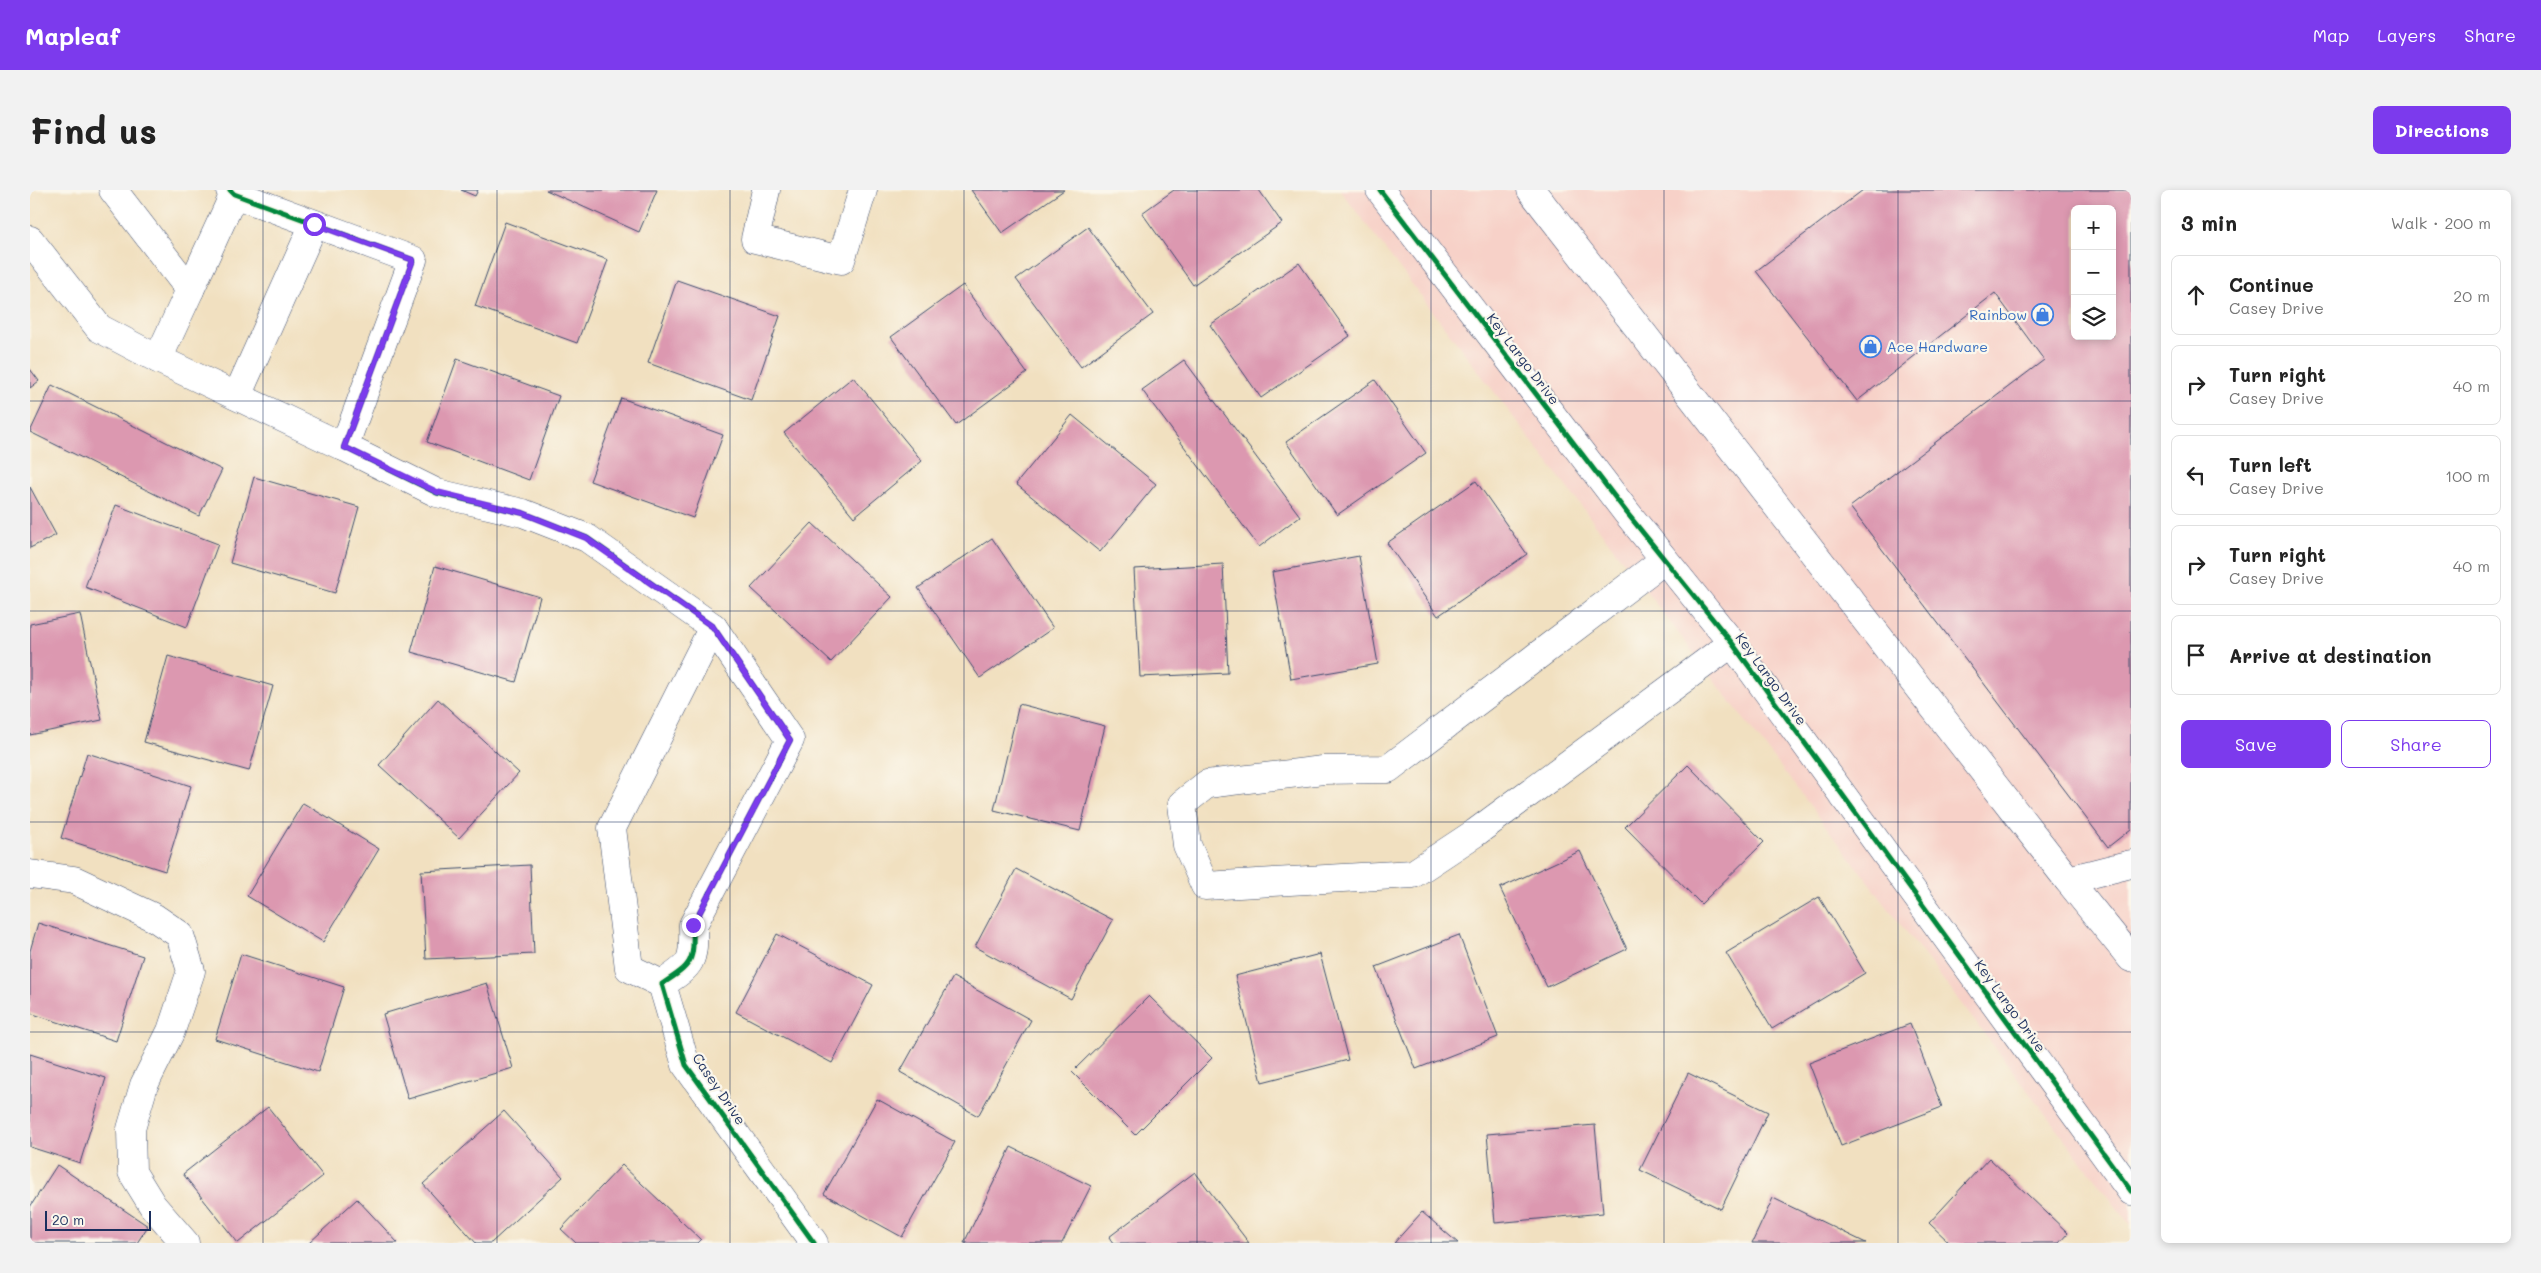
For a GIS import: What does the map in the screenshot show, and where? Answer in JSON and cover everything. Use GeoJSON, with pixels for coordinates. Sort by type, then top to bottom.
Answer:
{"type":"FeatureCollection","features":[{"type":"Feature","properties":{"kind":"street"},"geometry":{"type":"LineString","coordinates":[[114,190],[190,290]]}},
{"type":"Feature","properties":{"kind":"street"},"geometry":{"type":"LineString","coordinates":[[766,190],[755,239],[841,260],[864,190]]}},
{"type":"Feature","properties":{"kind":"street","name":"Key Largo Drive"},"geometry":{"type":"LineString","coordinates":[[1380,190],[1664,560],[1732,643],[2131,1191]]}},
{"type":"Feature","properties":{"kind":"street"},"geometry":{"type":"LineString","coordinates":[[1531,190],[2068,880],[2131,958]]}},
{"type":"Feature","properties":{"kind":"street"},"geometry":{"type":"LineString","coordinates":[[158,359],[232,192],[413,260],[344,447]]}},
{"type":"Feature","properties":{"kind":"street"},"geometry":{"type":"LineString","coordinates":[[237,396],[314,224]]}},
{"type":"Feature","properties":{"kind":"street"},"geometry":{"type":"LineString","coordinates":[[30,240],[98,328],[158,359],[437,492],[523,513],[586,538],[713,627],[790,740],[693,925],[694,954],[685,970],[662,984],[629,968],[612,828],[713,627]]}},
{"type":"Feature","properties":{"kind":"street"},"geometry":{"type":"LineString","coordinates":[[1664,560],[1388,769],[1322,770],[1207,784],[1182,804],[1187,845],[1205,886],[1413,874],[1474,833],[1732,643]]}},
{"type":"Feature","properties":{"kind":"street"},"geometry":{"type":"LineString","coordinates":[[2068,880],[2131,864]]}},
{"type":"Feature","properties":{"kind":"street"},"geometry":{"type":"LineString","coordinates":[[30,874],[74,880],[155,918],[180,935],[191,971],[171,1031],[144,1085],[131,1129],[131,1138],[132,1172],[154,1206],[185,1243]]}},
{"type":"Feature","properties":{"kind":"street","name":"Casey Drive"},"geometry":{"type":"LineString","coordinates":[[662,984],[686,1065],[814,1243]]}},
{"type":"Feature","properties":{"kind":"shaded area"},"geometry":{"type":"Polygon","coordinates":[[[1340,190],[2131,190],[2131,1226],[1340,190]]]}},
{"type":"Feature","properties":{"kind":"building"},"geometry":{"type":"Polygon","coordinates":[[[461,190],[478,190],[475,196],[461,190]]]}},
{"type":"Feature","properties":{"kind":"building"},"geometry":{"type":"Polygon","coordinates":[[[546,190],[657,190],[639,232],[546,190]]]}},
{"type":"Feature","properties":{"kind":"building"},"geometry":{"type":"Polygon","coordinates":[[[971,190],[1064,190],[1002,233],[971,190]]]}},
{"type":"Feature","properties":{"kind":"building"},"geometry":{"type":"Polygon","coordinates":[[[1174,190],[1259,190],[1282,223],[1193,285],[1142,213],[1174,190]]]}},
{"type":"Feature","properties":{"kind":"building"},"geometry":{"type":"Polygon","coordinates":[[[1863,190],[2131,190],[2131,829],[2108,847],[1850,507],[2044,360],[1995,293],[1857,401],[1756,271],[1863,190]]]}},
{"type":"Feature","properties":{"kind":"building"},"geometry":{"type":"Polygon","coordinates":[[[505,222],[608,260],[577,343],[475,306],[505,222]]]}},
{"type":"Feature","properties":{"kind":"building"},"geometry":{"type":"Polygon","coordinates":[[[1088,227],[1153,314],[1081,367],[1016,279],[1088,227]]]}},
{"type":"Feature","properties":{"kind":"building"},"geometry":{"type":"Polygon","coordinates":[[[1299,263],[1350,336],[1261,398],[1210,325],[1299,263]]]}},
{"type":"Feature","properties":{"kind":"building"},"geometry":{"type":"Polygon","coordinates":[[[677,280],[780,316],[751,400],[648,363],[677,280]]]}},
{"type":"Feature","properties":{"kind":"building"},"geometry":{"type":"Polygon","coordinates":[[[963,285],[1027,373],[956,425],[891,337],[963,285]]]}},
{"type":"Feature","properties":{"kind":"building"},"geometry":{"type":"Polygon","coordinates":[[[457,359],[559,396],[529,480],[427,442],[457,359]]]}},
{"type":"Feature","properties":{"kind":"building"},"geometry":{"type":"Polygon","coordinates":[[[1184,360],[1300,516],[1259,547],[1142,390],[1184,360]]]}},
{"type":"Feature","properties":{"kind":"building"},"geometry":{"type":"Polygon","coordinates":[[[30,369],[39,381],[30,388],[30,369]]]}},
{"type":"Feature","properties":{"kind":"building"},"geometry":{"type":"Polygon","coordinates":[[[853,377],[922,461],[854,517],[784,433],[853,377]]]}},
{"type":"Feature","properties":{"kind":"building"},"geometry":{"type":"Polygon","coordinates":[[[1375,380],[1426,453],[1337,515],[1286,442],[1375,380]]]}},
{"type":"Feature","properties":{"kind":"building"},"geometry":{"type":"Polygon","coordinates":[[[52,385],[222,470],[199,516],[30,432],[52,385]]]}},
{"type":"Feature","properties":{"kind":"building"},"geometry":{"type":"Polygon","coordinates":[[[621,398],[723,435],[693,518],[590,481],[621,398]]]}},
{"type":"Feature","properties":{"kind":"building"},"geometry":{"type":"Polygon","coordinates":[[[1072,415],[1156,484],[1100,552],[1016,484],[1072,415]]]}},
{"type":"Feature","properties":{"kind":"building"},"geometry":{"type":"Polygon","coordinates":[[[254,477],[359,507],[335,593],[230,563],[254,477]]]}},
{"type":"Feature","properties":{"kind":"building"},"geometry":{"type":"Polygon","coordinates":[[[1476,481],[1527,554],[1438,616],[1387,543],[1476,481]]]}},
{"type":"Feature","properties":{"kind":"building"},"geometry":{"type":"Polygon","coordinates":[[[30,487],[56,535],[30,548],[30,487]]]}},
{"type":"Feature","properties":{"kind":"building"},"geometry":{"type":"Polygon","coordinates":[[[116,505],[218,544],[187,627],[85,587],[116,505]]]}},
{"type":"Feature","properties":{"kind":"building"},"geometry":{"type":"Polygon","coordinates":[[[812,523],[892,597],[831,662],[751,588],[812,523]]]}},
{"type":"Feature","properties":{"kind":"building"},"geometry":{"type":"Polygon","coordinates":[[[992,538],[1053,628],[980,678],[918,588],[992,538]]]}},
{"type":"Feature","properties":{"kind":"building"},"geometry":{"type":"Polygon","coordinates":[[[1359,556],[1378,664],[1291,679],[1272,572],[1359,556]]]}},
{"type":"Feature","properties":{"kind":"building"},"geometry":{"type":"Polygon","coordinates":[[[1223,564],[1228,673],[1140,677],[1134,569],[1223,564]]]}},
{"type":"Feature","properties":{"kind":"building"},"geometry":{"type":"Polygon","coordinates":[[[435,566],[540,597],[516,682],[411,652],[435,566]]]}},
{"type":"Feature","properties":{"kind":"building"},"geometry":{"type":"Polygon","coordinates":[[[80,614],[102,720],[30,735],[30,624],[80,614]]]}},
{"type":"Feature","properties":{"kind":"building"},"geometry":{"type":"Polygon","coordinates":[[[168,656],[273,686],[249,771],[144,742],[168,656]]]}},
{"type":"Feature","properties":{"kind":"building"},"geometry":{"type":"Polygon","coordinates":[[[438,699],[519,773],[459,838],[379,765],[438,699]]]}},
{"type":"Feature","properties":{"kind":"building"},"geometry":{"type":"Polygon","coordinates":[[[1019,704],[1105,726],[1080,831],[994,810],[1019,704]]]}},
{"type":"Feature","properties":{"kind":"building"},"geometry":{"type":"Polygon","coordinates":[[[87,753],[191,786],[165,871],[61,838],[87,753]]]}},
{"type":"Feature","properties":{"kind":"building"},"geometry":{"type":"Polygon","coordinates":[[[1688,765],[1764,842],[1701,904],[1625,827],[1688,765]]]}},
{"type":"Feature","properties":{"kind":"building"},"geometry":{"type":"Polygon","coordinates":[[[303,803],[379,849],[323,942],[247,896],[303,803]]]}},
{"type":"Feature","properties":{"kind":"building"},"geometry":{"type":"Polygon","coordinates":[[[1580,851],[1627,949],[1547,987],[1500,888],[1580,851]]]}},
{"type":"Feature","properties":{"kind":"building"},"geometry":{"type":"Polygon","coordinates":[[[530,865],[534,954],[426,959],[421,871],[530,865]]]}},
{"type":"Feature","properties":{"kind":"building"},"geometry":{"type":"Polygon","coordinates":[[[1016,869],[1113,920],[1071,999],[975,947],[1016,869]]]}},
{"type":"Feature","properties":{"kind":"building"},"geometry":{"type":"Polygon","coordinates":[[[1819,897],[1865,973],[1772,1029],[1726,953],[1819,897]]]}},
{"type":"Feature","properties":{"kind":"building"},"geometry":{"type":"Polygon","coordinates":[[[38,923],[143,956],[116,1041],[30,1013],[30,951],[38,923]]]}},
{"type":"Feature","properties":{"kind":"building"},"geometry":{"type":"Polygon","coordinates":[[[777,934],[873,985],[832,1063],[736,1012],[777,934]]]}},
{"type":"Feature","properties":{"kind":"building"},"geometry":{"type":"Polygon","coordinates":[[[1459,935],[1498,1037],[1416,1069],[1376,967],[1459,935]]]}},
{"type":"Feature","properties":{"kind":"building"},"geometry":{"type":"Polygon","coordinates":[[[241,954],[344,987],[318,1072],[215,1039],[241,954]]]}},
{"type":"Feature","properties":{"kind":"building"},"geometry":{"type":"Polygon","coordinates":[[[1320,954],[1348,1060],[1262,1082],[1235,976],[1320,954]]]}},
{"type":"Feature","properties":{"kind":"building"},"geometry":{"type":"Polygon","coordinates":[[[953,977],[1031,1020],[978,1116],[900,1072],[953,977]]]}},
{"type":"Feature","properties":{"kind":"building"},"geometry":{"type":"Polygon","coordinates":[[[487,983],[513,1068],[408,1099],[383,1014],[487,983]]]}},
{"type":"Feature","properties":{"kind":"building"},"geometry":{"type":"Polygon","coordinates":[[[1149,996],[1212,1058],[1135,1135],[1072,1072],[1149,996]]]}},
{"type":"Feature","properties":{"kind":"building"},"geometry":{"type":"Polygon","coordinates":[[[1910,1024],[1942,1107],[1841,1146],[1809,1063],[1910,1024]]]}},
{"type":"Feature","properties":{"kind":"building"},"geometry":{"type":"Polygon","coordinates":[[[30,1054],[106,1078],[80,1163],[30,1147],[30,1054]]]}},
{"type":"Feature","properties":{"kind":"building"},"geometry":{"type":"Polygon","coordinates":[[[1688,1073],[1768,1112],[1721,1209],[1640,1170],[1688,1073]]]}},
{"type":"Feature","properties":{"kind":"building"},"geometry":{"type":"Polygon","coordinates":[[[877,1099],[955,1142],[902,1237],[824,1194],[877,1099]]]}},
{"type":"Feature","properties":{"kind":"building"},"geometry":{"type":"Polygon","coordinates":[[[268,1107],[323,1176],[238,1243],[183,1174],[268,1107]]]}},
{"type":"Feature","properties":{"kind":"building"},"geometry":{"type":"Polygon","coordinates":[[[504,1111],[563,1177],[491,1243],[476,1243],[423,1184],[504,1111]]]}},
{"type":"Feature","properties":{"kind":"building"},"geometry":{"type":"Polygon","coordinates":[[[1595,1125],[1603,1213],[1495,1223],[1487,1134],[1595,1125]]]}},
{"type":"Feature","properties":{"kind":"building"},"geometry":{"type":"Polygon","coordinates":[[[1011,1147],[1091,1186],[1062,1243],[964,1243],[1011,1147]]]}},
{"type":"Feature","properties":{"kind":"building"},"geometry":{"type":"Polygon","coordinates":[[[1989,1158],[2068,1233],[2059,1243],[1950,1243],[1929,1223],[1989,1158]]]}},
{"type":"Feature","properties":{"kind":"building"},"geometry":{"type":"Polygon","coordinates":[[[57,1165],[148,1226],[137,1243],[30,1243],[30,1207],[57,1165]]]}},
{"type":"Feature","properties":{"kind":"building"},"geometry":{"type":"Polygon","coordinates":[[[622,1165],[701,1240],[698,1243],[576,1243],[561,1229],[622,1165]]]}},
{"type":"Feature","properties":{"kind":"building"},"geometry":{"type":"Polygon","coordinates":[[[1195,1172],[1249,1243],[1113,1243],[1109,1237],[1195,1172]]]}},
{"type":"Feature","properties":{"kind":"building"},"geometry":{"type":"Polygon","coordinates":[[[1773,1198],[1866,1243],[1752,1243],[1773,1198]]]}},
{"type":"Feature","properties":{"kind":"building"},"geometry":{"type":"Polygon","coordinates":[[[357,1199],[398,1243],[309,1243],[357,1199]]]}},
{"type":"Feature","properties":{"kind":"building"},"geometry":{"type":"Polygon","coordinates":[[[1422,1212],[1458,1243],[1394,1243],[1422,1212]]]}},
{"type":"Feature","properties":{"kind":"cycle path"},"geometry":{"type":"LineString","coordinates":[[230,190],[234,194],[413,260],[344,447],[437,493],[523,513],[587,538],[713,627],[790,740],[693,925],[693,947],[690,961],[680,972],[662,984],[686,1065],[814,1243]]}},
{"type":"Feature","properties":{"kind":"cycle path"},"geometry":{"type":"LineString","coordinates":[[1380,190],[1627,513],[1732,643],[2131,1191]]}},
{"type":"Feature","properties":{"kind":"place","name":"Rainbow"},"geometry":{"type":"Point","coordinates":[2043,315]}},
{"type":"Feature","properties":{"kind":"place","name":"Ace Hardware"},"geometry":{"type":"Point","coordinates":[1871,347]}},
{"type":"Feature","properties":{"kind":"route"},"geometry":{"type":"LineString","coordinates":[[314,224],[413,260],[344,447],[437,492],[523,513],[586,538],[713,627],[790,740],[693,925]]}}]}
